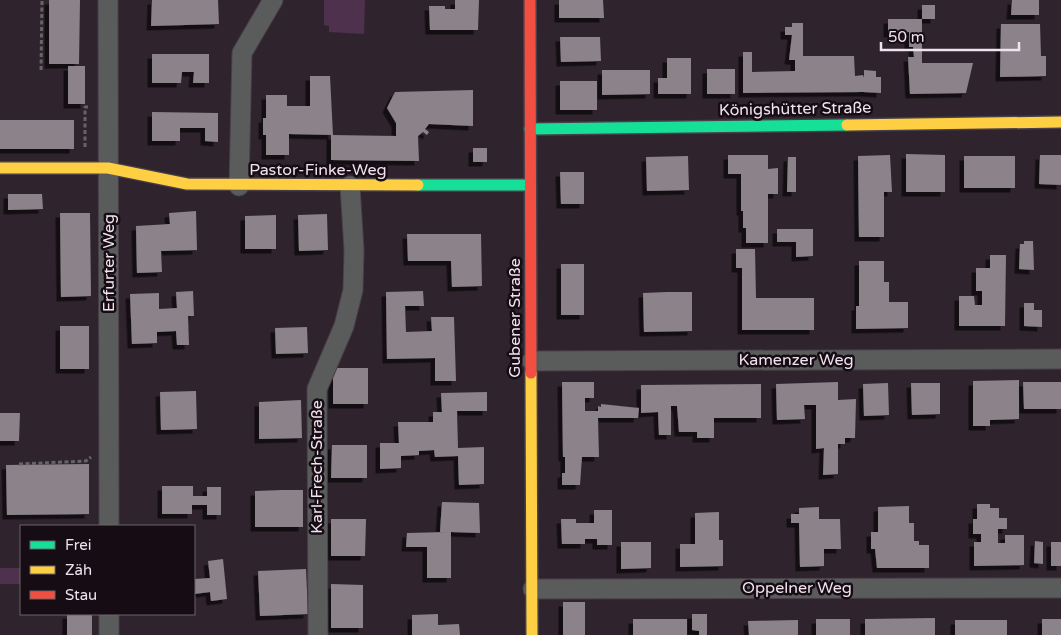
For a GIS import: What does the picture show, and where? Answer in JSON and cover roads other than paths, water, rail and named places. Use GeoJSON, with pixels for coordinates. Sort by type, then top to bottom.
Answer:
{"type":"FeatureCollection","features":[{"type":"Feature","properties":{"kind":"street","name":"Erfurter Weg"},"geometry":{"type":"LineString","coordinates":[[108,0],[110,525]]}},
{"type":"Feature","properties":{"kind":"street"},"geometry":{"type":"LineString","coordinates":[[239,186],[242,53],[273,0]]}},
{"type":"Feature","properties":{"kind":"street","name":"Gubener Straße"},"geometry":{"type":"LineString","coordinates":[[530,0],[532,635]]}},
{"type":"Feature","properties":{"kind":"street","name":"Königshütter Straße"},"geometry":{"type":"LineString","coordinates":[[530,129],[1061,122]]}},
{"type":"Feature","properties":{"kind":"street","name":"Pastor-Finke-Weg"},"geometry":{"type":"LineString","coordinates":[[0,168],[108,168],[188,184],[239,186],[530,185]]}},
{"type":"Feature","properties":{"kind":"street","name":"Karl-Frech-Straße"},"geometry":{"type":"LineString","coordinates":[[318,635],[317,390],[344,326],[353,290],[354,250],[350,186]]}},
{"type":"Feature","properties":{"kind":"street","name":"Kamenzer Weg"},"geometry":{"type":"LineString","coordinates":[[532,361],[1061,359]]}},
{"type":"Feature","properties":{"kind":"street","name":"Oppelner Weg"},"geometry":{"type":"LineString","coordinates":[[533,589],[1061,588]]}},
{"type":"Feature","properties":{"kind":"street"},"geometry":{"type":"LineString","coordinates":[[110,615],[110,635]]}}]}
